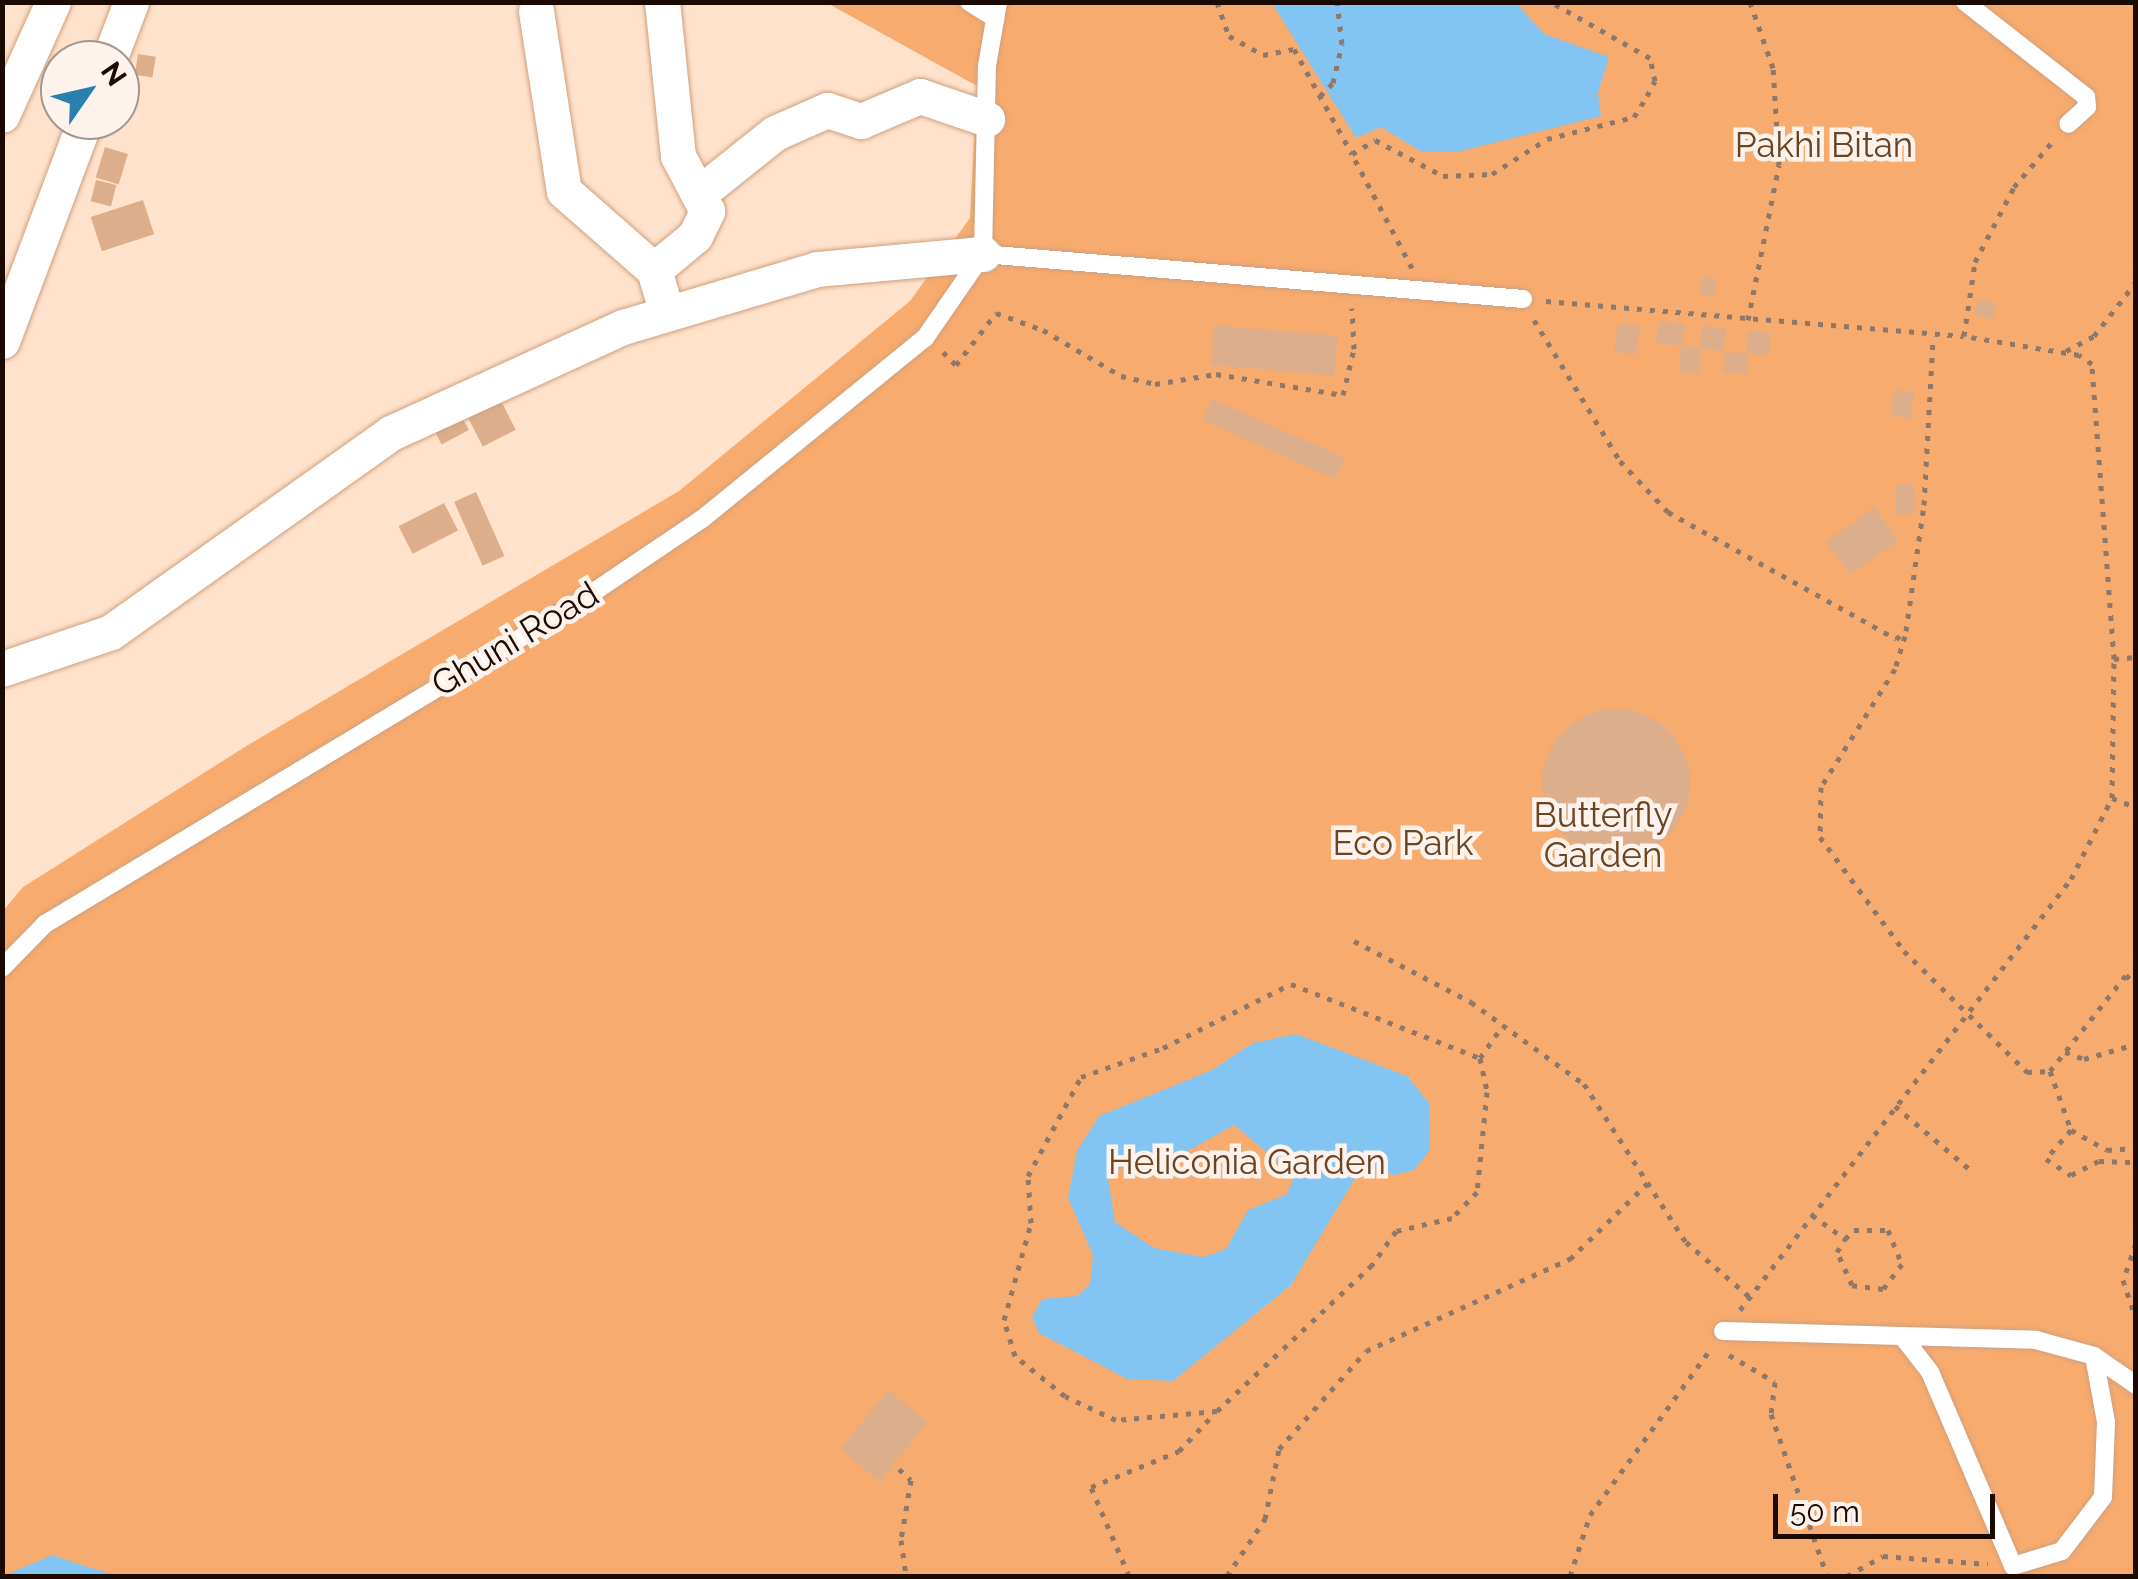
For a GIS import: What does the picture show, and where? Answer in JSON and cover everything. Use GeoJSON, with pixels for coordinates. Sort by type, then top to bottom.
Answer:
{"type":"FeatureCollection","features":[{"type":"Feature","properties":{"kind":"street"},"geometry":{"type":"LineString","coordinates":[[2,115],[54,2]]}},
{"type":"Feature","properties":{"kind":"street"},"geometry":{"type":"LineString","coordinates":[[117,40],[132,2]]}},
{"type":"Feature","properties":{"kind":"street"},"geometry":{"type":"LineString","coordinates":[[654,270],[703,226],[701,192],[678,156],[662,2]]}},
{"type":"Feature","properties":{"kind":"street"},"geometry":{"type":"LineString","coordinates":[[536,12],[564,191],[654,270],[668,314]]}},
{"type":"Feature","properties":{"kind":"street"},"geometry":{"type":"LineString","coordinates":[[701,192],[775,133],[827,110],[861,120],[920,96],[987,119]]}},
{"type":"Feature","properties":{"kind":"street"},"geometry":{"type":"LineString","coordinates":[[2,341],[77,140]]}},
{"type":"Feature","properties":{"kind":"street"},"geometry":{"type":"LineString","coordinates":[[2,668],[111,632],[420,417],[668,314],[818,268],[983,254]]}},
{"type":"Feature","properties":{"kind":"lane"},"geometry":{"type":"LineString","coordinates":[[969,2],[997,10],[987,119],[983,254],[1523,299]]}},
{"type":"Feature","properties":{"kind":"lane"},"geometry":{"type":"LineString","coordinates":[[1965,2],[2086,97],[2087,107],[2068,124]]}},
{"type":"Feature","properties":{"kind":"lane","name":"Ghuni Road"},"geometry":{"type":"LineString","coordinates":[[2,968],[45,924],[702,519],[926,336],[983,254]]}},
{"type":"Feature","properties":{"kind":"lane"},"geometry":{"type":"LineString","coordinates":[[1723,1331],[2036,1340],[2094,1356],[2136,1386]]}},
{"type":"Feature","properties":{"kind":"lane"},"geometry":{"type":"LineString","coordinates":[[1902,1336],[1930,1372],[2013,1566],[2062,1551],[2103,1497],[2106,1422],[2094,1356]]}},
{"type":"Feature","properties":{"kind":"path"},"geometry":{"type":"LineString","coordinates":[[1218,2],[1229,36],[1263,55],[1294,49],[1424,291]]}},
{"type":"Feature","properties":{"kind":"path"},"geometry":{"type":"LineString","coordinates":[[1320,96],[1333,83],[1342,44],[1337,2]]}},
{"type":"Feature","properties":{"kind":"path"},"geometry":{"type":"LineString","coordinates":[[1352,154],[1374,140],[1443,176],[1492,174],[1546,139],[1634,117],[1655,81],[1650,58],[1551,2]]}},
{"type":"Feature","properties":{"kind":"path"},"geometry":{"type":"LineString","coordinates":[[1748,320],[1779,165],[1773,68],[1750,2]]}},
{"type":"Feature","properties":{"kind":"path"},"geometry":{"type":"LineString","coordinates":[[1964,336],[1975,262],[2014,187],[2068,124]]}},
{"type":"Feature","properties":{"kind":"path"},"geometry":{"type":"LineString","coordinates":[[2064,352],[2094,336],[2136,282]]}},
{"type":"Feature","properties":{"kind":"path"},"geometry":{"type":"LineString","coordinates":[[926,336],[956,365],[996,313],[1014,315],[1121,376],[1155,384],[1216,374],[1342,395],[1354,349],[1350,284]]}},
{"type":"Feature","properties":{"kind":"path"},"geometry":{"type":"LineString","coordinates":[[1523,299],[1933,337],[1964,336],[2086,358],[2096,380],[2114,659],[2112,798],[2070,879],[1723,1331]]}},
{"type":"Feature","properties":{"kind":"path"},"geometry":{"type":"LineString","coordinates":[[1523,299],[1620,461],[1668,512],[1886,638],[1906,631]]}},
{"type":"Feature","properties":{"kind":"path"},"geometry":{"type":"LineString","coordinates":[[1933,337],[1906,631],[1894,669],[1820,787],[1820,836],[1904,951],[1970,1009],[2027,1072],[2050,1071],[2126,976],[2136,985]]}},
{"type":"Feature","properties":{"kind":"path"},"geometry":{"type":"LineString","coordinates":[[2136,497],[2136,513]]}},
{"type":"Feature","properties":{"kind":"path"},"geometry":{"type":"LineString","coordinates":[[2114,659],[2136,657]]}},
{"type":"Feature","properties":{"kind":"path"},"geometry":{"type":"LineString","coordinates":[[2112,798],[2136,807]]}},
{"type":"Feature","properties":{"kind":"path"},"geometry":{"type":"LineString","coordinates":[[1354,941],[1502,1026],[1584,1084],[1686,1242],[1750,1296]]}},
{"type":"Feature","properties":{"kind":"path"},"geometry":{"type":"LineString","coordinates":[[1217,1411],[1116,1420],[1065,1396],[1015,1356],[1004,1320],[1031,1223],[1028,1176],[1081,1077],[1164,1048],[1291,984],[1480,1058]]}},
{"type":"Feature","properties":{"kind":"path"},"geometry":{"type":"LineString","coordinates":[[1129,1576],[1091,1487],[1178,1451],[1372,1266],[1396,1231],[1452,1218],[1478,1192],[1487,1092],[1480,1058],[1502,1026]]}},
{"type":"Feature","properties":{"kind":"path"},"geometry":{"type":"LineString","coordinates":[[2065,1052],[2084,1059],[2135,1044]]}},
{"type":"Feature","properties":{"kind":"path"},"geometry":{"type":"LineString","coordinates":[[2050,1071],[2071,1130],[2107,1150],[2136,1148]]}},
{"type":"Feature","properties":{"kind":"path"},"geometry":{"type":"LineString","coordinates":[[1895,1106],[1974,1174]]}},
{"type":"Feature","properties":{"kind":"path"},"geometry":{"type":"LineString","coordinates":[[2071,1130],[2046,1159],[2071,1175],[2099,1161],[2136,1162]]}},
{"type":"Feature","properties":{"kind":"path"},"geometry":{"type":"LineString","coordinates":[[1227,1576],[1266,1519],[1279,1449],[1366,1352],[1570,1259],[1648,1183]]}},
{"type":"Feature","properties":{"kind":"path"},"geometry":{"type":"LineString","coordinates":[[1812,1215],[1844,1240]]}},
{"type":"Feature","properties":{"kind":"path"},"geometry":{"type":"LineString","coordinates":[[1854,1230],[1888,1230],[1902,1264],[1883,1288],[1852,1285],[1837,1252],[1844,1240],[1854,1230]]}},
{"type":"Feature","properties":{"kind":"path"},"geometry":{"type":"LineString","coordinates":[[2136,1243],[2122,1280],[2136,1319]]}},
{"type":"Feature","properties":{"kind":"path"},"geometry":{"type":"LineString","coordinates":[[1570,1576],[1590,1516],[1713,1346],[1775,1382],[1772,1414],[1827,1576]]}},
{"type":"Feature","properties":{"kind":"path"},"geometry":{"type":"LineString","coordinates":[[899,1469],[911,1480],[901,1540],[906,1576]]}},
{"type":"Feature","properties":{"kind":"path"},"geometry":{"type":"LineString","coordinates":[[1847,1576],[1858,1574],[1883,1556],[2013,1566]]}},
{"type":"Feature","properties":{"kind":"green space","name":"Eco Park"},"geometry":{"type":"Polygon","coordinates":[[[827,3],[2135,3],[2135,1576],[3,1576],[3,911],[23,887],[248,745],[679,491],[910,301],[970,218],[977,86],[827,3]]]}},
{"type":"Feature","properties":{"kind":"water"},"geometry":{"type":"Polygon","coordinates":[[[1272,3],[1516,3],[1544,34],[1609,57],[1598,92],[1601,116],[1457,152],[1422,152],[1381,127],[1356,138],[1272,3]]]}},
{"type":"Feature","properties":{"kind":"water"},"geometry":{"type":"Polygon","coordinates":[[[1296,1034],[1407,1076],[1429,1103],[1430,1150],[1414,1170],[1394,1175],[1363,1165],[1291,1285],[1173,1381],[1127,1379],[1039,1333],[1032,1317],[1042,1299],[1077,1296],[1090,1284],[1093,1255],[1068,1198],[1077,1151],[1099,1116],[1212,1070],[1253,1043],[1296,1034]],[[1234,1125],[1182,1154],[1137,1154],[1108,1179],[1115,1222],[1154,1248],[1203,1257],[1226,1249],[1248,1210],[1287,1194],[1295,1175],[1234,1125]]]}},
{"type":"Feature","properties":{"kind":"water"},"geometry":{"type":"Polygon","coordinates":[[[52,1555],[72,1562],[118,1576],[3,1576],[52,1555]]]}},
{"type":"Feature","properties":{"kind":"building"},"geometry":{"type":"Polygon","coordinates":[[[140,54],[156,57],[152,78],[140,76],[140,54]]]}},
{"type":"Feature","properties":{"kind":"building"},"geometry":{"type":"Polygon","coordinates":[[[105,147],[128,154],[119,185],[96,178],[105,147]]]}},
{"type":"Feature","properties":{"kind":"building"},"geometry":{"type":"Polygon","coordinates":[[[96,180],[116,185],[111,206],[91,201],[96,180]]]}},
{"type":"Feature","properties":{"kind":"building"},"geometry":{"type":"Polygon","coordinates":[[[143,200],[154,234],[102,251],[91,217],[143,200]]]}},
{"type":"Feature","properties":{"kind":"building"},"geometry":{"type":"Polygon","coordinates":[[[1702,277],[1717,279],[1714,296],[1700,294],[1702,277]]]}},
{"type":"Feature","properties":{"kind":"building"},"geometry":{"type":"Polygon","coordinates":[[[1977,299],[1996,302],[1993,319],[1974,316],[1977,299]]]}},
{"type":"Feature","properties":{"kind":"building"},"geometry":{"type":"Polygon","coordinates":[[[1659,321],[1685,324],[1682,346],[1656,343],[1659,321]]]}},
{"type":"Feature","properties":{"kind":"building"},"geometry":{"type":"Polygon","coordinates":[[[1618,323],[1640,326],[1636,355],[1614,352],[1618,323]]]}},
{"type":"Feature","properties":{"kind":"building"},"geometry":{"type":"Polygon","coordinates":[[[1214,325],[1338,336],[1334,376],[1211,365],[1214,325]]]}},
{"type":"Feature","properties":{"kind":"building"},"geometry":{"type":"Polygon","coordinates":[[[1703,325],[1727,329],[1723,351],[1699,348],[1703,325]]]}},
{"type":"Feature","properties":{"kind":"building"},"geometry":{"type":"Polygon","coordinates":[[[1748,331],[1771,333],[1769,355],[1746,353],[1748,331]]]}},
{"type":"Feature","properties":{"kind":"building"},"geometry":{"type":"Polygon","coordinates":[[[1682,346],[1702,349],[1698,374],[1678,371],[1682,346]]]}},
{"type":"Feature","properties":{"kind":"building"},"geometry":{"type":"Polygon","coordinates":[[[1725,352],[1748,354],[1746,374],[1723,372],[1725,352]]]}},
{"type":"Feature","properties":{"kind":"building"},"geometry":{"type":"Polygon","coordinates":[[[1894,390],[1914,392],[1911,418],[1891,416],[1894,390]]]}},
{"type":"Feature","properties":{"kind":"building"},"geometry":{"type":"Polygon","coordinates":[[[498,395],[516,430],[483,447],[465,412],[498,395]]]}},
{"type":"Feature","properties":{"kind":"building"},"geometry":{"type":"Polygon","coordinates":[[[1212,399],[1344,458],[1335,479],[1203,420],[1212,399]]]}},
{"type":"Feature","properties":{"kind":"building"},"geometry":{"type":"Polygon","coordinates":[[[461,415],[469,430],[442,445],[434,430],[461,415]]]}},
{"type":"Feature","properties":{"kind":"building"},"geometry":{"type":"Polygon","coordinates":[[[1914,484],[1915,513],[1896,514],[1895,485],[1914,484]]]}},
{"type":"Feature","properties":{"kind":"building"},"geometry":{"type":"Polygon","coordinates":[[[476,492],[504,556],[483,566],[454,502],[476,492]]]}},
{"type":"Feature","properties":{"kind":"building"},"geometry":{"type":"Polygon","coordinates":[[[444,503],[458,531],[413,554],[399,526],[444,503]]]}},
{"type":"Feature","properties":{"kind":"building"},"geometry":{"type":"Polygon","coordinates":[[[1874,507],[1898,540],[1850,575],[1826,542],[1874,507]]]}},
{"type":"Feature","properties":{"kind":"building"},"geometry":{"type":"Polygon","coordinates":[[[1616,709],[1644,714],[1669,730],[1685,755],[1690,783],[1685,811],[1669,836],[1644,852],[1616,857],[1588,852],[1563,836],[1547,811],[1542,783],[1547,755],[1563,730],[1588,714],[1616,709]]]}},
{"type":"Feature","properties":{"kind":"building"},"geometry":{"type":"Polygon","coordinates":[[[888,1390],[928,1422],[880,1481],[840,1449],[888,1390]]]}},
{"type":"Feature","properties":{"kind":"park label","name":"Pakhi Bitan"},"geometry":{"type":"Point","coordinates":[1824,145]}},
{"type":"Feature","properties":{"kind":"park label","name":"Butterfly Garden"},"geometry":{"type":"Point","coordinates":[1603,835]}},
{"type":"Feature","properties":{"kind":"park label","name":"Heliconia Garden"},"geometry":{"type":"Point","coordinates":[1247,1162]}}]}
